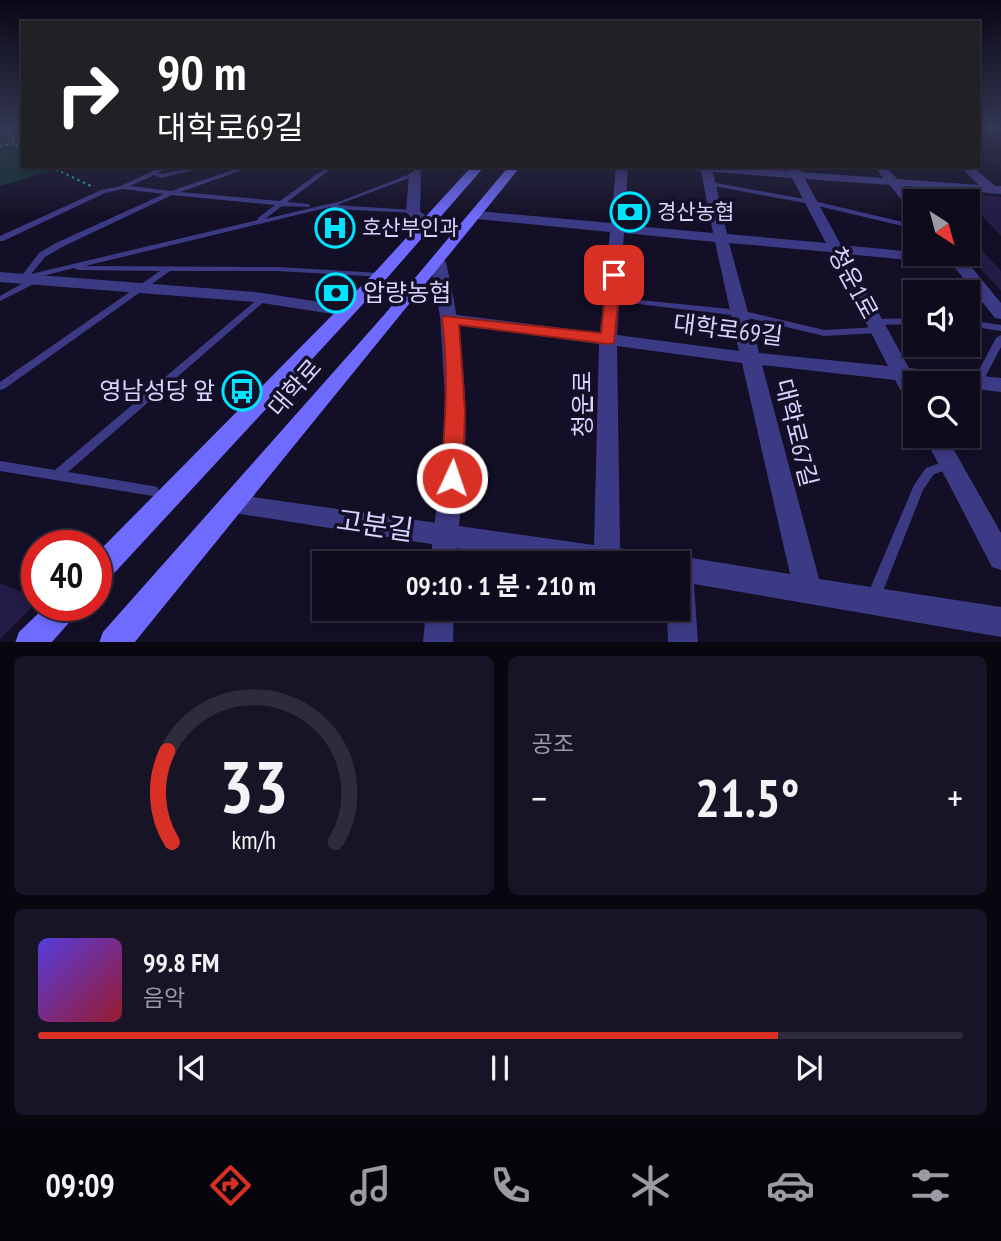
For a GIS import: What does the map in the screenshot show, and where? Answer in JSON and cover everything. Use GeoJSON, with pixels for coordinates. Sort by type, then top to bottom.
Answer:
{"type":"FeatureCollection","features":[{"type":"Feature","properties":{"kind":"main road"},"geometry":{"type":"LineString","coordinates":[[112,556],[412,242],[420,219],[477,168]]}},
{"type":"Feature","properties":{"kind":"main road","name":"대학로"},"geometry":{"type":"LineString","coordinates":[[114,642],[438,262],[513,168]]}},
{"type":"Feature","properties":{"kind":"main road"},"geometry":{"type":"LineString","coordinates":[[412,242],[438,262]]}},
{"type":"Feature","properties":{"kind":"main road"},"geometry":{"type":"LineString","coordinates":[[30,642],[50,621]]}},
{"type":"Feature","properties":{"kind":"street","name":"청운로"},"geometry":{"type":"LineString","coordinates":[[607,551],[608,339],[622,168]]}},
{"type":"Feature","properties":{"kind":"street"},"geometry":{"type":"LineString","coordinates":[[686,168],[707,173],[794,171],[895,183],[997,190]]}},
{"type":"Feature","properties":{"kind":"street"},"geometry":{"type":"LineString","coordinates":[[882,168],[903,193]]}},
{"type":"Feature","properties":{"kind":"street"},"geometry":{"type":"LineString","coordinates":[[968,168],[997,190]]}},
{"type":"Feature","properties":{"kind":"street"},"geometry":{"type":"LineString","coordinates":[[420,170],[420,219]]}},
{"type":"Feature","properties":{"kind":"street","name":"청운1로"},"geometry":{"type":"LineString","coordinates":[[794,171],[902,375]]}},
{"type":"Feature","properties":{"kind":"street","name":"대학로67길"},"geometry":{"type":"LineString","coordinates":[[707,173],[808,590]]}},
{"type":"Feature","properties":{"kind":"street"},"geometry":{"type":"LineString","coordinates":[[477,215],[903,254]]}},
{"type":"Feature","properties":{"kind":"street"},"geometry":{"type":"LineString","coordinates":[[438,262],[454,350],[456,410],[443,551]]}},
{"type":"Feature","properties":{"kind":"street"},"geometry":{"type":"LineString","coordinates":[[962,266],[1001,314]]}},
{"type":"Feature","properties":{"kind":"street"},"geometry":{"type":"LineString","coordinates":[[0,276],[263,299],[346,311]]}},
{"type":"Feature","properties":{"kind":"street","name":"대학로69길"},"geometry":{"type":"LineString","coordinates":[[450,319],[902,375]]}},
{"type":"Feature","properties":{"kind":"street","name":"대학로69길"},"geometry":{"type":"LineString","coordinates":[[980,383],[1001,385]]}},
{"type":"Feature","properties":{"kind":"street"},"geometry":{"type":"LineString","coordinates":[[942,448],[1001,558]]}},
{"type":"Feature","properties":{"kind":"street","name":"고분길"},"geometry":{"type":"LineString","coordinates":[[231,504],[557,551]]}},
{"type":"Feature","properties":{"kind":"street"},"geometry":{"type":"LineString","coordinates":[[690,571],[1001,622]]}},
{"type":"Feature","properties":{"kind":"street"},"geometry":{"type":"LineString","coordinates":[[438,642],[439,621]]}},
{"type":"Feature","properties":{"kind":"street"},"geometry":{"type":"LineString","coordinates":[[682,621],[684,642]]}},
{"type":"Feature","properties":{"kind":"lane"},"geometry":{"type":"LineString","coordinates":[[0,239],[103,191],[123,187],[164,168]]}},
{"type":"Feature","properties":{"kind":"lane"},"geometry":{"type":"LineString","coordinates":[[155,173],[161,176],[198,168]]}},
{"type":"Feature","properties":{"kind":"lane"},"geometry":{"type":"LineString","coordinates":[[31,278],[42,255],[51,250],[171,193],[245,168]]}},
{"type":"Feature","properties":{"kind":"lane"},"geometry":{"type":"LineString","coordinates":[[259,220],[329,168]]}},
{"type":"Feature","properties":{"kind":"lane"},"geometry":{"type":"LineString","coordinates":[[0,299],[31,278],[60,269],[361,196],[420,170]]}},
{"type":"Feature","properties":{"kind":"lane"},"geometry":{"type":"LineString","coordinates":[[707,173],[903,225]]}},
{"type":"Feature","properties":{"kind":"lane"},"geometry":{"type":"LineString","coordinates":[[123,187],[420,219]]}},
{"type":"Feature","properties":{"kind":"lane"},"geometry":{"type":"LineString","coordinates":[[0,387],[169,268]]}},
{"type":"Feature","properties":{"kind":"lane"},"geometry":{"type":"LineString","coordinates":[[60,269],[289,270],[381,275]]}},
{"type":"Feature","properties":{"kind":"lane"},"geometry":{"type":"LineString","coordinates":[[57,475],[263,299]]}},
{"type":"Feature","properties":{"kind":"lane"},"geometry":{"type":"LineString","coordinates":[[612,299],[740,313],[824,333],[903,323]]}},
{"type":"Feature","properties":{"kind":"lane"},"geometry":{"type":"LineString","coordinates":[[980,325],[1001,328]]}},
{"type":"Feature","properties":{"kind":"lane"},"geometry":{"type":"LineString","coordinates":[[980,377],[1001,338]]}},
{"type":"Feature","properties":{"kind":"lane"},"geometry":{"type":"LineString","coordinates":[[872,600],[918,488],[930,471],[951,464]]}},
{"type":"Feature","properties":{"kind":"lane"},"geometry":{"type":"LineString","coordinates":[[0,466],[153,491]]}},
{"type":"Feature","properties":{"kind":"path"},"geometry":{"type":"LineString","coordinates":[[53,168],[103,191]]}},
{"type":"Feature","properties":{"kind":"green space"},"geometry":{"type":"Polygon","coordinates":[[[0,158],[21,158],[21,168],[59,168],[0,186],[0,158]]]}},
{"type":"Feature","properties":{"kind":"building"},"geometry":{"type":"Polygon","coordinates":[[[980,195],[1001,197],[1001,236],[980,214],[980,195]]]}},
{"type":"Feature","properties":{"kind":"building"},"geometry":{"type":"Polygon","coordinates":[[[980,248],[1001,271],[1001,291],[978,266],[980,248]]]}},
{"type":"Feature","properties":{"kind":"building"},"geometry":{"type":"Polygon","coordinates":[[[0,583],[21,592],[21,618],[0,639],[0,583]]]}},
{"type":"Feature","properties":{"kind":"place","name":"경산농협"},"geometry":{"type":"Point","coordinates":[630,212]}},
{"type":"Feature","properties":{"kind":"place","name":"호산부인과"},"geometry":{"type":"Point","coordinates":[335,228]}},
{"type":"Feature","properties":{"kind":"place","name":"압량농협"},"geometry":{"type":"Point","coordinates":[336,293]}},
{"type":"Feature","properties":{"kind":"place","name":"영남성당 앞"},"geometry":{"type":"Point","coordinates":[242,391]}},
{"type":"Feature","properties":{"kind":"route"},"geometry":{"type":"LineString","coordinates":[[452,478],[456,410],[450,319],[608,339],[614,275]]}}]}
